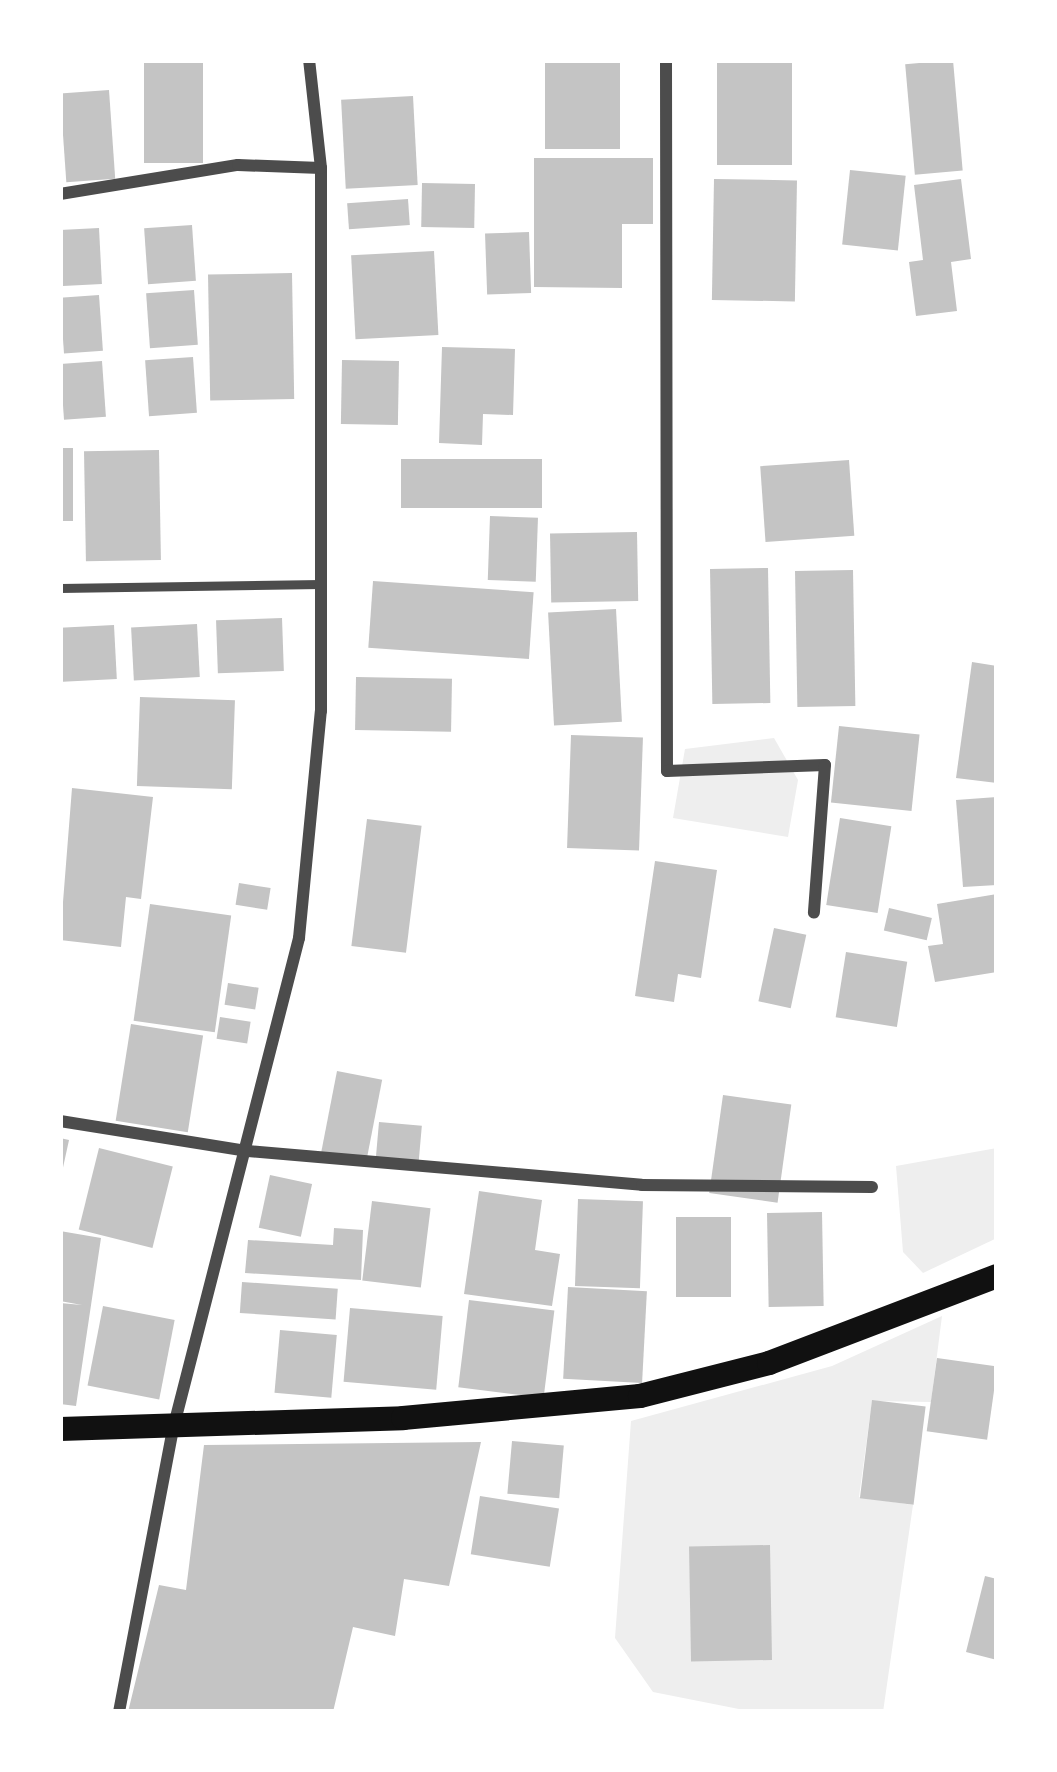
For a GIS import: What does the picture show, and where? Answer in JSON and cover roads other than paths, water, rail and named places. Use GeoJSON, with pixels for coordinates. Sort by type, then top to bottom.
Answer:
{"type":"FeatureCollection","features":[{"type":"Feature","properties":{"kind":"main road"},"geometry":{"type":"LineString","coordinates":[[60,1429],[403,1418],[640,1396],[769,1364],[997,1276]]}},
{"type":"Feature","properties":{"kind":"street"},"geometry":{"type":"LineString","coordinates":[[119,1712],[174,1425],[299,938],[321,711],[321,168],[309,60]]}},
{"type":"Feature","properties":{"kind":"street"},"geometry":{"type":"LineString","coordinates":[[666,60],[667,771],[825,765],[814,913]]}},
{"type":"Feature","properties":{"kind":"street"},"geometry":{"type":"LineString","coordinates":[[60,194],[238,165],[321,168]]}},
{"type":"Feature","properties":{"kind":"street"},"geometry":{"type":"LineString","coordinates":[[60,1121],[248,1151],[642,1185],[872,1187]]}},
{"type":"Feature","properties":{"kind":"lane"},"geometry":{"type":"LineString","coordinates":[[60,588],[321,584]]}}]}
